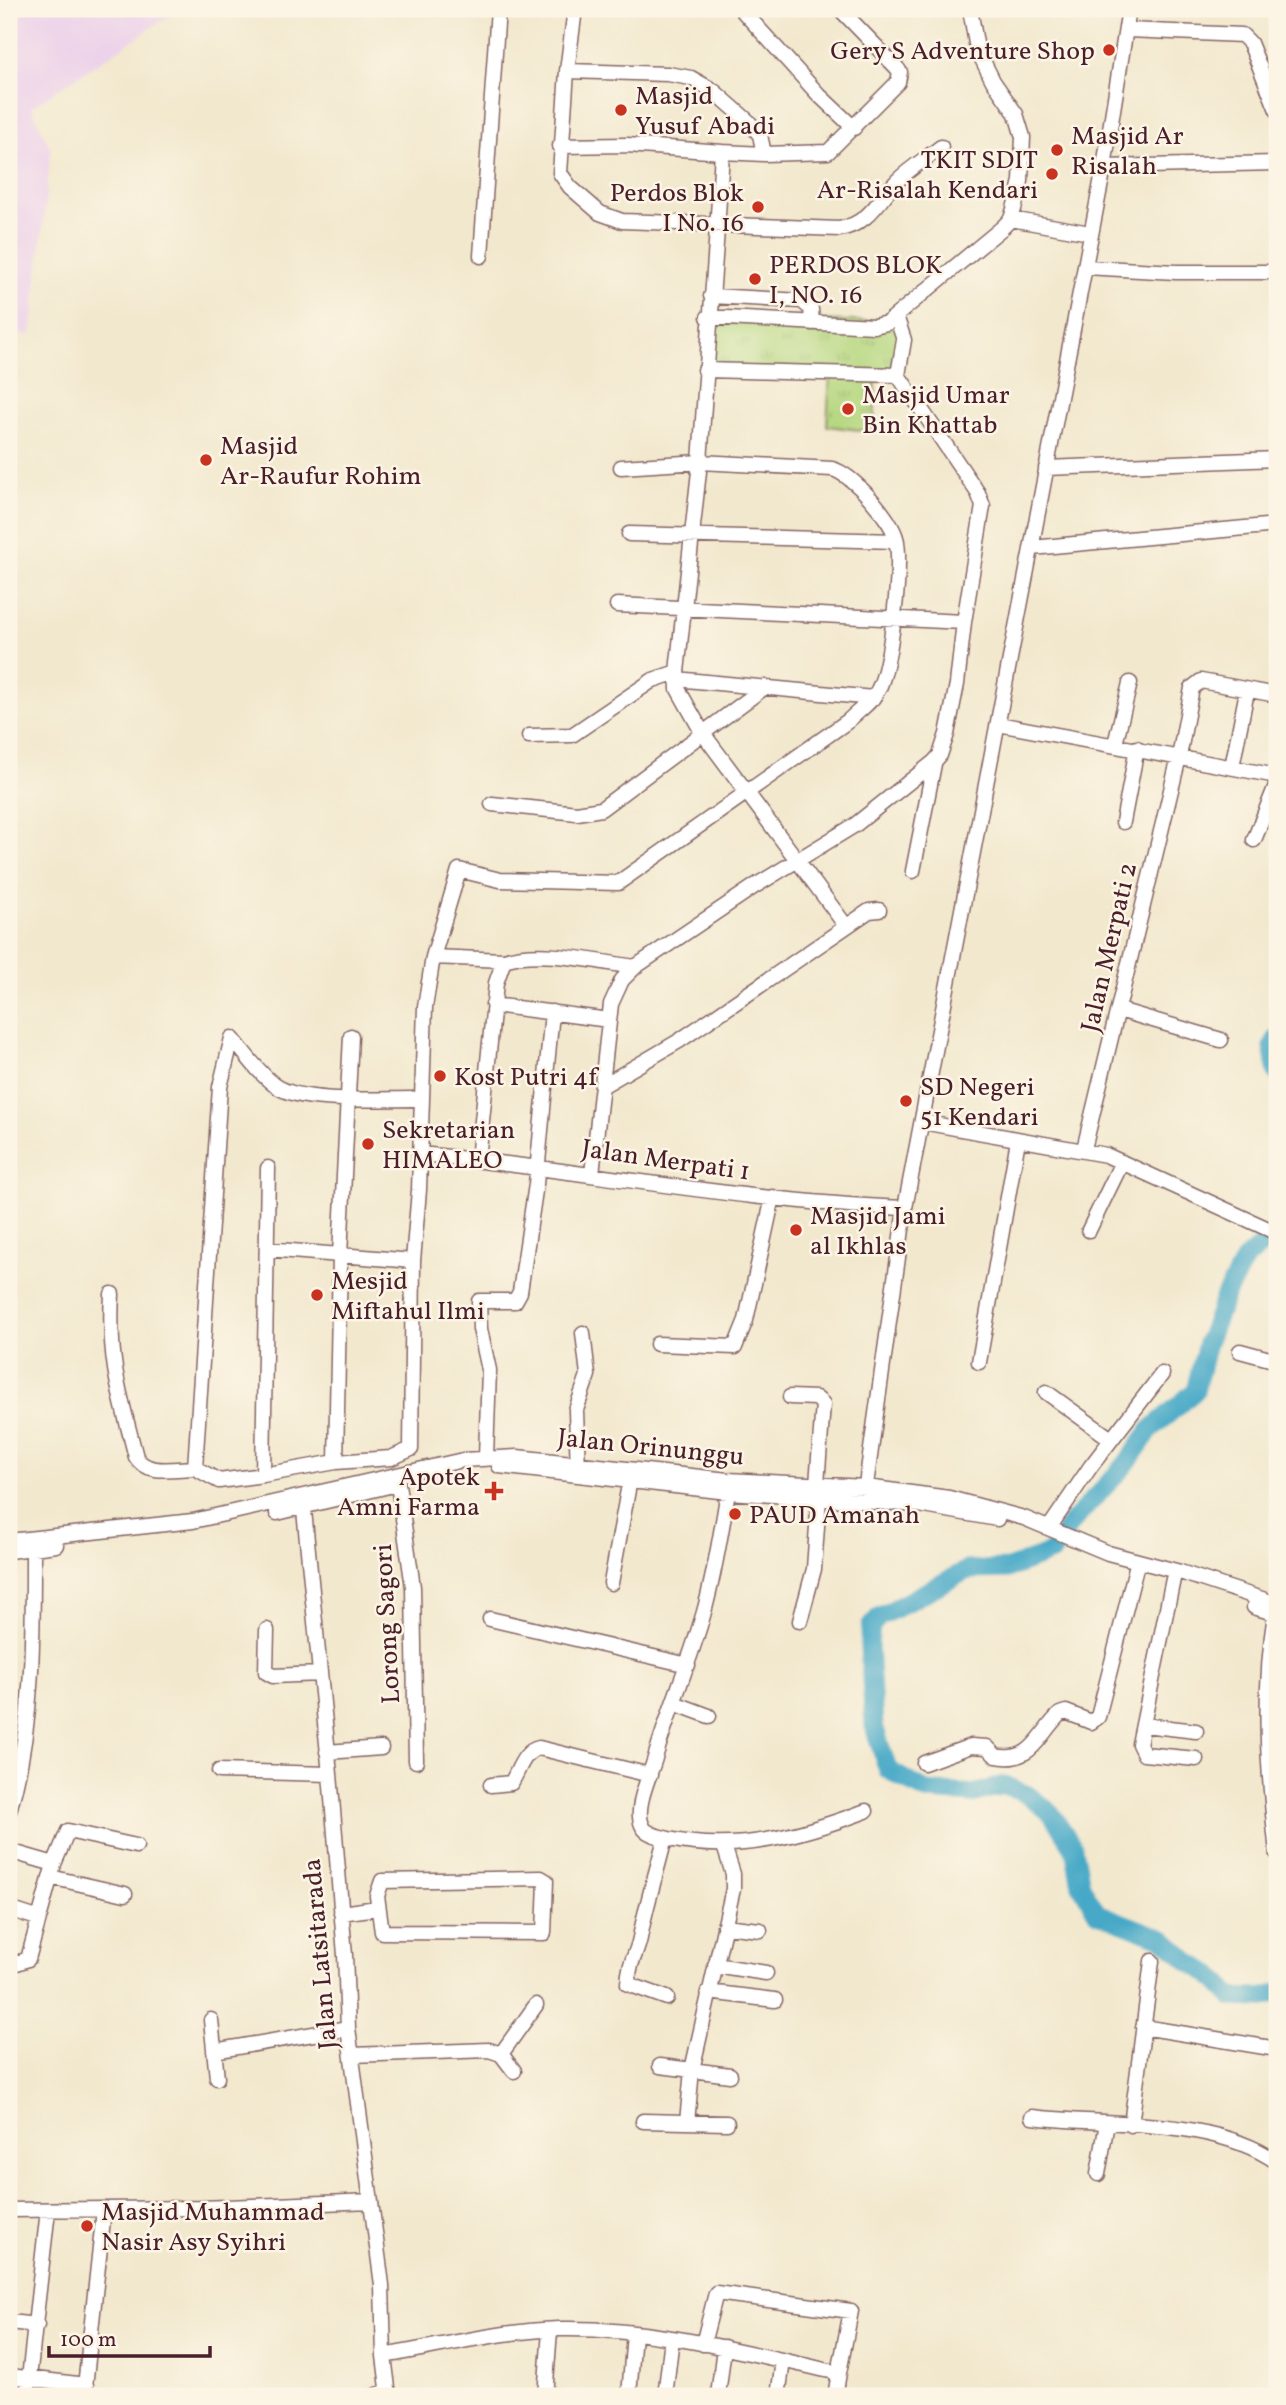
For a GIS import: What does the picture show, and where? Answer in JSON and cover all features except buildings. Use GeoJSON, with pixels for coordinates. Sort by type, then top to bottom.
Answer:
{"type":"FeatureCollection","features":[{"type":"Feature","properties":{"kind":"street"},"geometry":{"type":"LineString","coordinates":[[481,256],[498,9]]}},
{"type":"Feature","properties":{"kind":"street"},"geometry":{"type":"LineString","coordinates":[[575,9],[560,146],[560,173],[566,183],[600,213],[613,220],[719,226],[851,227],[869,216],[899,179],[941,147]]}},
{"type":"Feature","properties":{"kind":"street"},"geometry":{"type":"LineString","coordinates":[[741,9],[819,95],[854,128]]}},
{"type":"Feature","properties":{"kind":"street"},"geometry":{"type":"LineString","coordinates":[[560,146],[627,145],[764,154],[825,154],[898,82],[900,72],[840,9]]}},
{"type":"Feature","properties":{"kind":"street"},"geometry":{"type":"LineString","coordinates":[[708,317],[874,327],[896,316],[1011,219],[1021,181],[1024,138],[1016,114],[993,81],[977,49],[970,9]]}},
{"type":"Feature","properties":{"kind":"street"},"geometry":{"type":"LineString","coordinates":[[865,1493],[905,1208],[1104,167],[1128,30],[1129,9]]}},
{"type":"Feature","properties":{"kind":"street"},"geometry":{"type":"LineString","coordinates":[[1128,30],[1242,36],[1250,43],[1277,110]]}},
{"type":"Feature","properties":{"kind":"street"},"geometry":{"type":"LineString","coordinates":[[567,71],[691,78],[714,91],[748,121],[760,135],[764,154]]}},
{"type":"Feature","properties":{"kind":"street"},"geometry":{"type":"LineString","coordinates":[[722,152],[719,226],[708,317],[700,462],[677,676],[683,701],[702,732],[799,859],[846,926]]}},
{"type":"Feature","properties":{"kind":"street"},"geometry":{"type":"LineString","coordinates":[[1104,167],[1277,163]]}},
{"type":"Feature","properties":{"kind":"street"},"geometry":{"type":"LineString","coordinates":[[1011,219],[1090,233]]}},
{"type":"Feature","properties":{"kind":"street"},"geometry":{"type":"LineString","coordinates":[[1085,267],[1176,272],[1277,272]]}},
{"type":"Feature","properties":{"kind":"street"},"geometry":{"type":"LineString","coordinates":[[711,296],[802,301],[811,309],[812,323]]}},
{"type":"Feature","properties":{"kind":"street"},"geometry":{"type":"LineString","coordinates":[[592,1174],[609,1020],[616,989],[635,967],[855,825],[940,755],[957,684],[983,506],[978,493],[898,376],[904,340],[896,316]]}},
{"type":"Feature","properties":{"kind":"street"},"geometry":{"type":"LineString","coordinates":[[705,370],[898,376]]}},
{"type":"Feature","properties":{"kind":"street"},"geometry":{"type":"LineString","coordinates":[[1046,468],[1277,459]]}},
{"type":"Feature","properties":{"kind":"street"},"geometry":{"type":"LineString","coordinates":[[415,1475],[408,1452],[411,1443],[413,1261],[425,1007],[433,957],[459,870],[500,880],[618,883],[839,728],[873,698],[884,673],[892,618],[897,541],[878,509],[839,470],[700,462],[621,467]]}},
{"type":"Feature","properties":{"kind":"street"},"geometry":{"type":"LineString","coordinates":[[1032,548],[1277,525]]}},
{"type":"Feature","properties":{"kind":"street"},"geometry":{"type":"LineString","coordinates":[[629,534],[897,541]]}},
{"type":"Feature","properties":{"kind":"street"},"geometry":{"type":"LineString","coordinates":[[617,605],[964,622]]}},
{"type":"Feature","properties":{"kind":"street"},"geometry":{"type":"LineString","coordinates":[[528,736],[572,735],[653,680],[677,676],[873,698]]}},
{"type":"Feature","properties":{"kind":"street","name":"Jalan Merpati 2"},"geometry":{"type":"LineString","coordinates":[[1084,1149],[1195,684],[1201,681],[1247,691]]}},
{"type":"Feature","properties":{"kind":"street"},"geometry":{"type":"LineString","coordinates":[[1115,744],[1130,683]]}},
{"type":"Feature","properties":{"kind":"street"},"geometry":{"type":"LineString","coordinates":[[492,804],[594,812],[765,687]]}},
{"type":"Feature","properties":{"kind":"street"},"geometry":{"type":"LineString","coordinates":[[1232,768],[1247,691],[1277,695]]}},
{"type":"Feature","properties":{"kind":"street"},"geometry":{"type":"LineString","coordinates":[[998,724],[1277,776]]}},
{"type":"Feature","properties":{"kind":"street"},"geometry":{"type":"LineString","coordinates":[[1123,822],[1137,748]]}},
{"type":"Feature","properties":{"kind":"street"},"geometry":{"type":"LineString","coordinates":[[914,871],[934,762]]}},
{"type":"Feature","properties":{"kind":"street"},"geometry":{"type":"LineString","coordinates":[[1254,840],[1274,801],[1277,783]]}},
{"type":"Feature","properties":{"kind":"street"},"geometry":{"type":"LineString","coordinates":[[604,1084],[679,1041],[869,911],[879,910]]}},
{"type":"Feature","properties":{"kind":"street"},"geometry":{"type":"LineString","coordinates":[[433,957],[505,960],[519,957],[555,957],[635,967]]}},
{"type":"Feature","properties":{"kind":"street"},"geometry":{"type":"LineString","coordinates":[[478,1160],[496,982],[505,960]]}},
{"type":"Feature","properties":{"kind":"street"},"geometry":{"type":"LineString","coordinates":[[493,1005],[609,1020]]}},
{"type":"Feature","properties":{"kind":"street"},"geometry":{"type":"LineString","coordinates":[[1119,1010],[1221,1040]]}},
{"type":"Feature","properties":{"kind":"street"},"geometry":{"type":"LineString","coordinates":[[486,1457],[489,1381],[479,1301],[509,1303],[514,1301],[520,1292],[538,1167],[552,1012]]}},
{"type":"Feature","properties":{"kind":"street"},"geometry":{"type":"LineString","coordinates":[[336,1462],[340,1255],[351,1036]]}},
{"type":"Feature","properties":{"kind":"street"},"geometry":{"type":"LineString","coordinates":[[195,1468],[220,1087],[232,1038],[267,1078],[286,1091],[346,1098],[421,1099]]}},
{"type":"Feature","properties":{"kind":"street"},"geometry":{"type":"LineString","coordinates":[[922,1122],[1084,1149],[1122,1162],[1277,1233]]}},
{"type":"Feature","properties":{"kind":"street"},"geometry":{"type":"LineString","coordinates":[[979,1362],[1018,1140]]}},
{"type":"Feature","properties":{"kind":"street","name":"Jalan Merpati 1"},"geometry":{"type":"LineString","coordinates":[[420,1154],[592,1174],[662,1186],[905,1208]]}},
{"type":"Feature","properties":{"kind":"street"},"geometry":{"type":"LineString","coordinates":[[1089,1230],[1122,1162]]}},
{"type":"Feature","properties":{"kind":"street"},"geometry":{"type":"LineString","coordinates":[[263,1475],[268,1168]]}},
{"type":"Feature","properties":{"kind":"street"},"geometry":{"type":"LineString","coordinates":[[657,1344],[735,1347],[746,1320],[773,1197]]}},
{"type":"Feature","properties":{"kind":"street"},"geometry":{"type":"LineString","coordinates":[[267,1249],[413,1261]]}},
{"type":"Feature","properties":{"kind":"street"},"geometry":{"type":"LineString","coordinates":[[112,1294],[111,1354],[115,1382],[140,1464],[150,1469],[195,1468],[219,1481],[336,1462],[391,1458],[408,1452]]}},
{"type":"Feature","properties":{"kind":"street"},"geometry":{"type":"LineString","coordinates":[[579,1468],[576,1410],[588,1375],[583,1333]]}},
{"type":"Feature","properties":{"kind":"street"},"geometry":{"type":"LineString","coordinates":[[1240,1351],[1277,1361]]}},
{"type":"Feature","properties":{"kind":"street"},"geometry":{"type":"LineString","coordinates":[[1054,1533],[1111,1439],[1162,1374]]}},
{"type":"Feature","properties":{"kind":"street"},"geometry":{"type":"LineString","coordinates":[[1046,1392],[1111,1439]]}},
{"type":"Feature","properties":{"kind":"street"},"geometry":{"type":"LineString","coordinates":[[790,1397],[816,1398],[823,1404],[814,1569],[800,1621]]}},
{"type":"Feature","properties":{"kind":"street","name":"Jalan Orinunggu"},"geometry":{"type":"LineString","coordinates":[[303,1502],[486,1457],[818,1491]]}},
{"type":"Feature","properties":{"kind":"street","name":"Jalan Orinunggu"},"geometry":{"type":"LineString","coordinates":[[9,1551],[303,1502],[398,1484],[415,1475],[485,1466],[579,1468],[630,1479],[729,1492],[865,1493],[968,1512],[1054,1533],[1136,1568],[1277,1610]]}},
{"type":"Feature","properties":{"kind":"street"},"geometry":{"type":"LineString","coordinates":[[611,1583],[630,1479]]}},
{"type":"Feature","properties":{"kind":"street","name":"Lorong Sagori"},"geometry":{"type":"LineString","coordinates":[[398,1484],[413,1587],[416,1761]]}},
{"type":"Feature","properties":{"kind":"street"},"geometry":{"type":"LineString","coordinates":[[729,1492],[705,1609],[640,1808],[641,1824],[645,1831],[665,1838],[724,1846],[757,1843],[799,1833],[866,1811]]}},
{"type":"Feature","properties":{"kind":"street","name":"Jalan Latsitarada"},"geometry":{"type":"LineString","coordinates":[[303,1502],[330,1774],[348,2028],[382,2285],[384,2356],[389,2394]]}},
{"type":"Feature","properties":{"kind":"street","name":"Jalan Orinunggu"},"geometry":{"type":"LineString","coordinates":[[9,1541],[140,1531]]}},
{"type":"Feature","properties":{"kind":"street","name":"Jalan Orinunggu"},"geometry":{"type":"LineString","coordinates":[[1079,1545],[1277,1610]]}},
{"type":"Feature","properties":{"kind":"street"},"geometry":{"type":"LineString","coordinates":[[9,1811],[24,1749],[32,1645],[33,1549]]}},
{"type":"Feature","properties":{"kind":"street"},"geometry":{"type":"LineString","coordinates":[[924,1763],[971,1746],[987,1747],[996,1756],[1011,1757],[1037,1745],[1060,1714],[1066,1712],[1091,1722],[1098,1717],[1136,1568]]}},
{"type":"Feature","properties":{"kind":"street"},"geometry":{"type":"LineString","coordinates":[[1173,1579],[1139,1744],[1144,1754],[1196,1759]]}},
{"type":"Feature","properties":{"kind":"street"},"geometry":{"type":"LineString","coordinates":[[1277,1610],[1266,1694],[1266,1758],[1277,1853]]}},
{"type":"Feature","properties":{"kind":"street"},"geometry":{"type":"LineString","coordinates":[[490,1619],[688,1665]]}},
{"type":"Feature","properties":{"kind":"street"},"geometry":{"type":"LineString","coordinates":[[267,1630],[266,1672],[273,1676],[320,1674]]}},
{"type":"Feature","properties":{"kind":"street"},"geometry":{"type":"LineString","coordinates":[[674,1703],[709,1716]]}},
{"type":"Feature","properties":{"kind":"street"},"geometry":{"type":"LineString","coordinates":[[1143,1724],[1196,1731]]}},
{"type":"Feature","properties":{"kind":"street"},"geometry":{"type":"LineString","coordinates":[[327,1752],[382,1748]]}},
{"type":"Feature","properties":{"kind":"street"},"geometry":{"type":"LineString","coordinates":[[491,1785],[511,1783],[526,1756],[531,1750],[538,1748],[650,1775]]}},
{"type":"Feature","properties":{"kind":"street"},"geometry":{"type":"LineString","coordinates":[[219,1771],[330,1774]]}},
{"type":"Feature","properties":{"kind":"street"},"geometry":{"type":"LineString","coordinates":[[9,1966],[28,1959],[37,1918],[68,1831],[136,1846]]}},
{"type":"Feature","properties":{"kind":"street"},"geometry":{"type":"LineString","coordinates":[[665,1838],[654,1889],[646,1905],[637,1948],[629,1964],[628,1984],[667,1998]]}},
{"type":"Feature","properties":{"kind":"street"},"geometry":{"type":"LineString","coordinates":[[687,2122],[692,2070],[734,1881],[724,1846]]}},
{"type":"Feature","properties":{"kind":"street"},"geometry":{"type":"LineString","coordinates":[[9,1851],[52,1871],[125,1894]]}},
{"type":"Feature","properties":{"kind":"street"},"geometry":{"type":"LineString","coordinates":[[541,1878],[547,1888],[544,1933],[387,1933],[382,1932],[377,1908],[377,1888],[382,1881],[541,1878]]}},
{"type":"Feature","properties":{"kind":"street"},"geometry":{"type":"LineString","coordinates":[[341,1913],[377,1908]]}},
{"type":"Feature","properties":{"kind":"street"},"geometry":{"type":"LineString","coordinates":[[9,1909],[37,1918]]}},
{"type":"Feature","properties":{"kind":"street"},"geometry":{"type":"LineString","coordinates":[[724,1926],[760,1930]]}},
{"type":"Feature","properties":{"kind":"street"},"geometry":{"type":"LineString","coordinates":[[1131,2125],[1152,1961]]}},
{"type":"Feature","properties":{"kind":"street"},"geometry":{"type":"LineString","coordinates":[[715,1965],[766,1973]]}},
{"type":"Feature","properties":{"kind":"street"},"geometry":{"type":"LineString","coordinates":[[708,1992],[775,2000]]}},
{"type":"Feature","properties":{"kind":"street"},"geometry":{"type":"LineString","coordinates":[[501,2054],[536,2005]]}},
{"type":"Feature","properties":{"kind":"street"},"geometry":{"type":"LineString","coordinates":[[211,2020],[217,2078]]}},
{"type":"Feature","properties":{"kind":"street"},"geometry":{"type":"LineString","coordinates":[[1143,2027],[1277,2049]]}},
{"type":"Feature","properties":{"kind":"street"},"geometry":{"type":"LineString","coordinates":[[214,2051],[348,2028]]}},
{"type":"Feature","properties":{"kind":"street"},"geometry":{"type":"LineString","coordinates":[[352,2054],[473,2050],[501,2054],[514,2071]]}},
{"type":"Feature","properties":{"kind":"street"},"geometry":{"type":"LineString","coordinates":[[660,2066],[730,2075]]}},
{"type":"Feature","properties":{"kind":"street"},"geometry":{"type":"LineString","coordinates":[[1032,2117],[1182,2129],[1237,2140],[1258,2148],[1277,2162]]}},
{"type":"Feature","properties":{"kind":"street"},"geometry":{"type":"LineString","coordinates":[[643,2121],[727,2123]]}},
{"type":"Feature","properties":{"kind":"street"},"geometry":{"type":"LineString","coordinates":[[1098,2174],[1107,2123]]}},
{"type":"Feature","properties":{"kind":"street"},"geometry":{"type":"LineString","coordinates":[[9,2210],[103,2210],[370,2201]]}},
{"type":"Feature","properties":{"kind":"street"},"geometry":{"type":"LineString","coordinates":[[27,2396],[48,2210]]}},
{"type":"Feature","properties":{"kind":"street"},"geometry":{"type":"LineString","coordinates":[[9,2376],[85,2390],[103,2210]]}},
{"type":"Feature","properties":{"kind":"street"},"geometry":{"type":"LineString","coordinates":[[703,2344],[716,2293],[851,2311],[835,2396]]}},
{"type":"Feature","properties":{"kind":"street"},"geometry":{"type":"LineString","coordinates":[[9,2322],[37,2325]]}},
{"type":"Feature","properties":{"kind":"street"},"geometry":{"type":"LineString","coordinates":[[545,2396],[550,2330]]}},
{"type":"Feature","properties":{"kind":"street"},"geometry":{"type":"LineString","coordinates":[[384,2356],[550,2330],[634,2333],[672,2337],[839,2373]]}},
{"type":"Feature","properties":{"kind":"street"},"geometry":{"type":"LineString","coordinates":[[629,2396],[634,2333]]}},
{"type":"Feature","properties":{"kind":"street"},"geometry":{"type":"LineString","coordinates":[[665,2396],[672,2337]]}},
{"type":"Feature","properties":{"kind":"street"},"geometry":{"type":"LineString","coordinates":[[718,2396],[723,2347]]}},
{"type":"Feature","properties":{"kind":"street"},"geometry":{"type":"LineString","coordinates":[[778,2396],[783,2361]]}},
{"type":"Feature","properties":{"kind":"street"},"geometry":{"type":"LineString","coordinates":[[374,2396],[389,2394]]}},
{"type":"Feature","properties":{"kind":"shaded area"},"geometry":{"type":"Polygon","coordinates":[[[9,9],[180,9],[31,107],[51,150],[31,335],[9,333],[9,9]]]}},
{"type":"Feature","properties":{"kind":"green space"},"geometry":{"type":"Polygon","coordinates":[[[710,318],[896,322],[904,340],[898,375],[876,374],[874,432],[827,426],[830,374],[705,370],[710,318]]]}},
{"type":"Feature","properties":{"kind":"waterway"},"geometry":{"type":"LineString","coordinates":[[1277,1038],[1272,1047],[1277,1073]]}},
{"type":"Feature","properties":{"kind":"waterway"},"geometry":{"type":"LineString","coordinates":[[869,1645],[871,1626],[879,1617],[967,1570],[1008,1569],[1052,1552],[1070,1524],[1126,1464],[1150,1430],[1195,1391],[1207,1343],[1225,1296],[1245,1259],[1271,1238],[1277,1229]]}},
{"type":"Feature","properties":{"kind":"waterway"},"geometry":{"type":"LineString","coordinates":[[869,1645],[874,1726],[888,1770],[926,1791],[973,1794],[1004,1785],[1028,1795],[1051,1813],[1074,1848],[1081,1885],[1097,1913],[1164,1939],[1190,1962],[1212,1976],[1232,1997],[1261,1998],[1277,1993]]}},
{"type":"Feature","properties":{"kind":"place","name":"Gery S Adventure Shop"},"geometry":{"type":"Point","coordinates":[1109,50]}},
{"type":"Feature","properties":{"kind":"place","name":"Masjid Yusuf Abadi"},"geometry":{"type":"Point","coordinates":[621,110]}},
{"type":"Feature","properties":{"kind":"place","name":"Masjid Ar Risalah"},"geometry":{"type":"Point","coordinates":[1057,150]}},
{"type":"Feature","properties":{"kind":"place","name":"TKIT SDIT Ar-Risalah Kendari"},"geometry":{"type":"Point","coordinates":[1052,174]}},
{"type":"Feature","properties":{"kind":"place","name":"Perdos Blok I No. 16"},"geometry":{"type":"Point","coordinates":[758,207]}},
{"type":"Feature","properties":{"kind":"place","name":"PERDOS BLOK I, NO. 16"},"geometry":{"type":"Point","coordinates":[755,279]}},
{"type":"Feature","properties":{"kind":"place","name":"Masjid Umar Bin Khattab"},"geometry":{"type":"Point","coordinates":[848,409]}},
{"type":"Feature","properties":{"kind":"place","name":"Masjid Ar-Raufur Rohim"},"geometry":{"type":"Point","coordinates":[206,460]}},
{"type":"Feature","properties":{"kind":"place","name":"Kost Putri 4f"},"geometry":{"type":"Point","coordinates":[440,1076]}},
{"type":"Feature","properties":{"kind":"place","name":"SD Negeri 51 Kendari"},"geometry":{"type":"Point","coordinates":[906,1101]}},
{"type":"Feature","properties":{"kind":"place","name":"Sekretarian HIMALEO"},"geometry":{"type":"Point","coordinates":[368,1144]}},
{"type":"Feature","properties":{"kind":"place","name":"Masjid Jami al Ikhlas"},"geometry":{"type":"Point","coordinates":[796,1230]}},
{"type":"Feature","properties":{"kind":"place","name":"Mesjid Miftahul Ilmi"},"geometry":{"type":"Point","coordinates":[317,1295]}},
{"type":"Feature","properties":{"kind":"place","name":"Apotek Amni Farma"},"geometry":{"type":"Point","coordinates":[494,1491]}},
{"type":"Feature","properties":{"kind":"place","name":"PAUD Amanah"},"geometry":{"type":"Point","coordinates":[735,1514]}},
{"type":"Feature","properties":{"kind":"place","name":"Masjid Muhammad Nasir Asy Syihri"},"geometry":{"type":"Point","coordinates":[87,2226]}}]}
